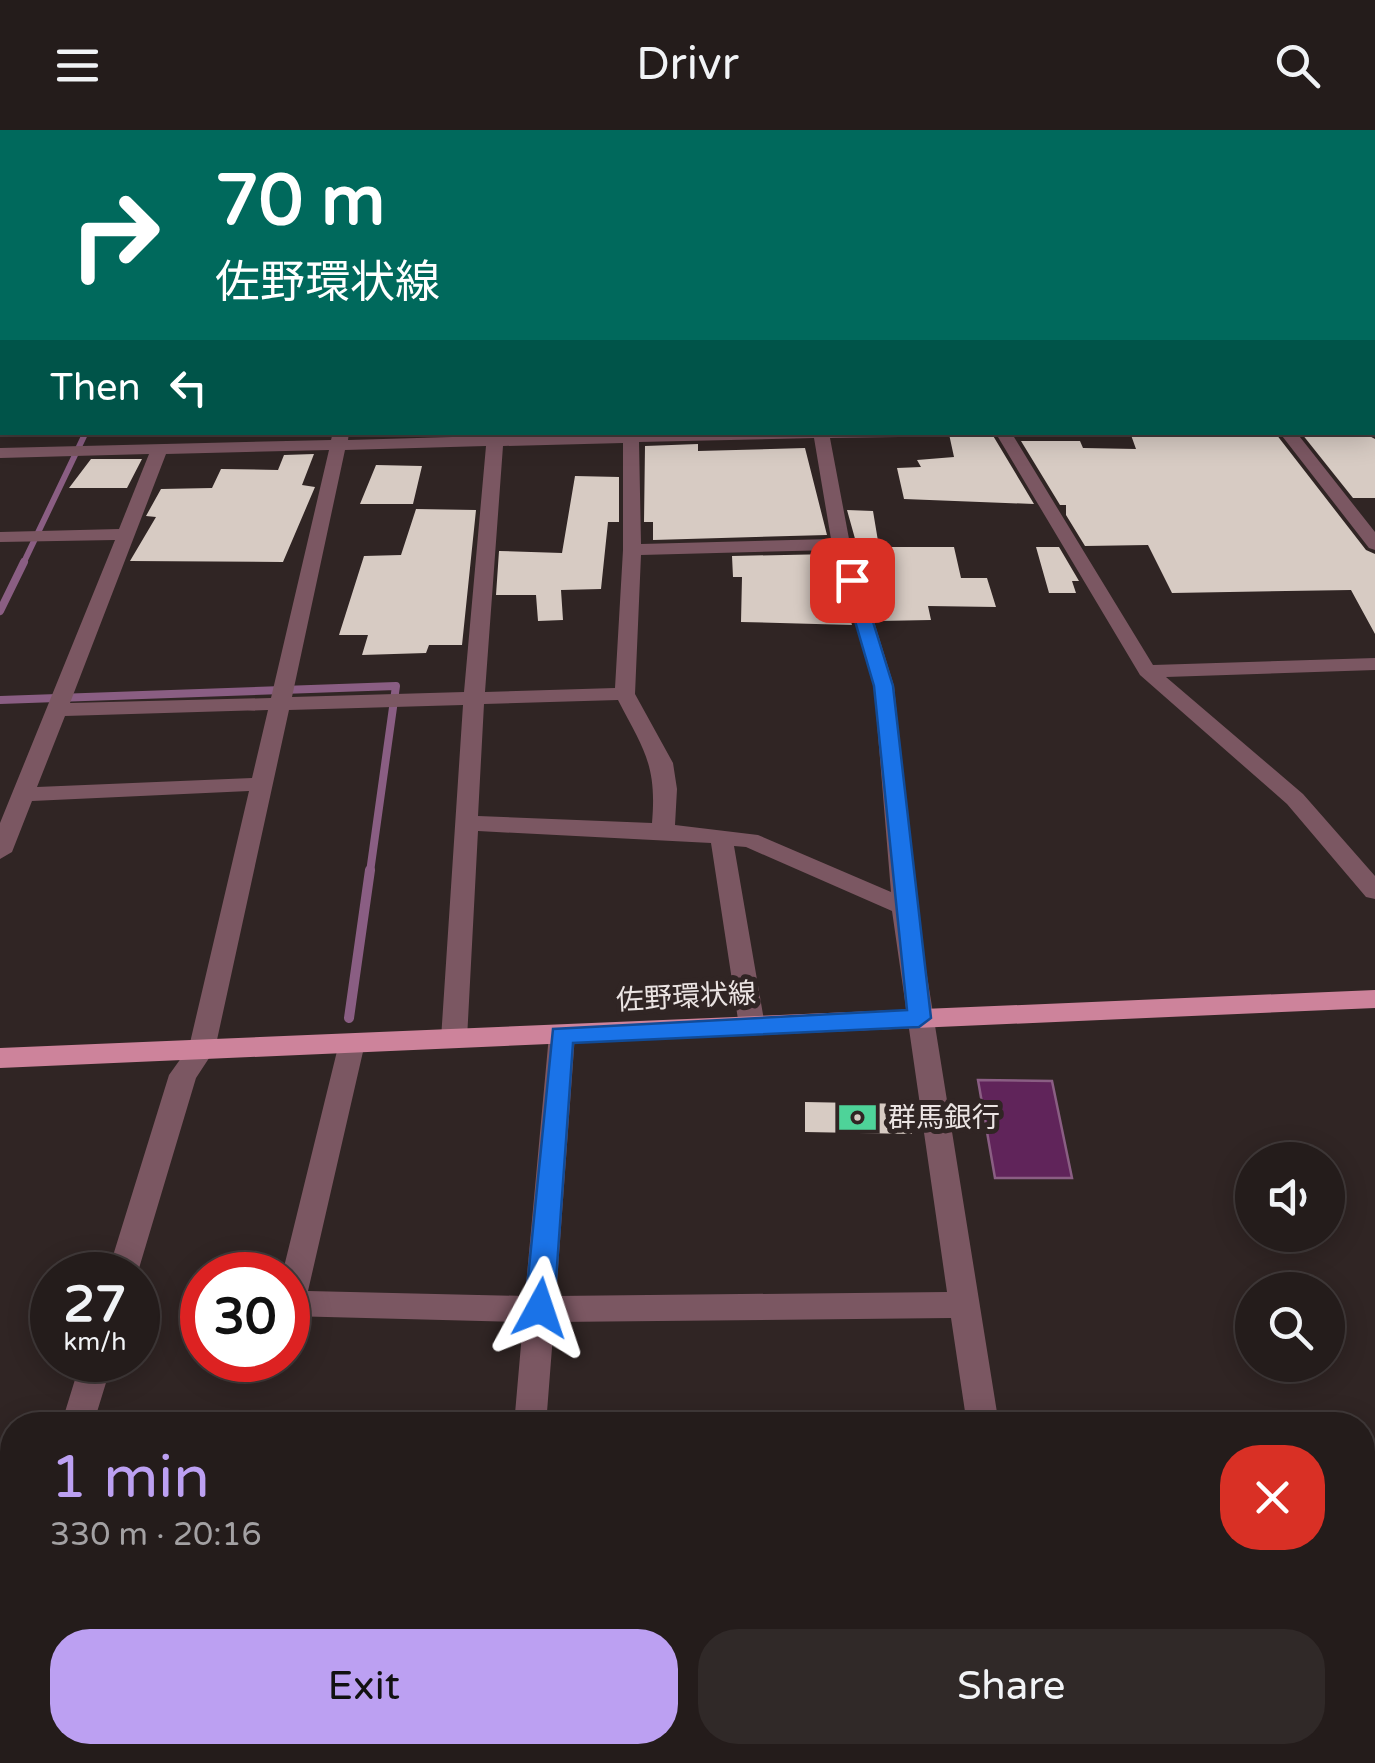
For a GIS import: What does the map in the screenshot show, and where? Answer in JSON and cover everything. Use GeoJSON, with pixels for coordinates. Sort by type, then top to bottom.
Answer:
{"type":"FeatureCollection","features":[{"type":"Feature","properties":{"kind":"main road","name":"佐野環状線"},"geometry":{"type":"LineString","coordinates":[[0,1058],[1375,999]]}},
{"type":"Feature","properties":{"kind":"street"},"geometry":{"type":"LineString","coordinates":[[0,453],[339,439],[696,435]]}},
{"type":"Feature","properties":{"kind":"street"},"geometry":{"type":"LineString","coordinates":[[821,435],[841,544],[884,686],[904,907],[981,1412]]}},
{"type":"Feature","properties":{"kind":"street"},"geometry":{"type":"LineString","coordinates":[[1006,435],[1147,671],[1294,800],[1375,891]]}},
{"type":"Feature","properties":{"kind":"street"},"geometry":{"type":"LineString","coordinates":[[1030,435],[1057,435]]}},
{"type":"Feature","properties":{"kind":"street"},"geometry":{"type":"LineString","coordinates":[[1289,435],[1375,544]]}},
{"type":"Feature","properties":{"kind":"street"},"geometry":{"type":"LineString","coordinates":[[642,436],[625,694],[662,763],[666,789],[663,831]]}},
{"type":"Feature","properties":{"kind":"street"},"geometry":{"type":"LineString","coordinates":[[454,1040],[470,823],[474,697],[496,437]]}},
{"type":"Feature","properties":{"kind":"street"},"geometry":{"type":"LineString","coordinates":[[129,1252],[183,1075],[202,1049],[339,439]]}},
{"type":"Feature","properties":{"kind":"street"},"geometry":{"type":"LineString","coordinates":[[0,852],[160,449]]}},
{"type":"Feature","properties":{"kind":"street"},"geometry":{"type":"LineString","coordinates":[[0,537],[127,534]]}},
{"type":"Feature","properties":{"kind":"street"},"geometry":{"type":"LineString","coordinates":[[632,550],[841,544]]}},
{"type":"Feature","properties":{"kind":"street"},"geometry":{"type":"LineString","coordinates":[[1147,671],[1375,664]]}},
{"type":"Feature","properties":{"kind":"street"},"geometry":{"type":"LineString","coordinates":[[56,710],[625,694]]}},
{"type":"Feature","properties":{"kind":"street"},"geometry":{"type":"LineString","coordinates":[[23,794],[262,784]]}},
{"type":"Feature","properties":{"kind":"street"},"geometry":{"type":"LineString","coordinates":[[470,823],[663,831],[750,840],[904,907]]}},
{"type":"Feature","properties":{"kind":"street"},"geometry":{"type":"LineString","coordinates":[[721,836],[752,1026]]}},
{"type":"Feature","properties":{"kind":"street"},"geometry":{"type":"LineString","coordinates":[[531,1412],[562,1035]]}},
{"type":"Feature","properties":{"kind":"street"},"geometry":{"type":"LineString","coordinates":[[352,1044],[290,1304],[540,1308],[963,1306]]}},
{"type":"Feature","properties":{"kind":"street"},"geometry":{"type":"LineString","coordinates":[[81,1412],[90,1382]]}},
{"type":"Feature","properties":{"kind":"shaded area"},"geometry":{"type":"Polygon","coordinates":[[[978,1080],[1052,1081],[1072,1178],[995,1178],[978,1080]]]}},
{"type":"Feature","properties":{"kind":"building"},"geometry":{"type":"Polygon","coordinates":[[[949,435],[993,435],[1034,504],[904,499],[897,468],[921,467],[917,460],[954,457],[949,435]]]}},
{"type":"Feature","properties":{"kind":"building"},"geometry":{"type":"Polygon","coordinates":[[[1131,435],[1277,435],[1366,550],[1375,554],[1375,634],[1351,590],[1172,593],[1148,545],[1085,546],[1066,515],[1066,505],[1060,505],[1021,441],[1080,441],[1083,448],[1136,449],[1131,435]]]}},
{"type":"Feature","properties":{"kind":"building"},"geometry":{"type":"Polygon","coordinates":[[[1303,435],[1368,435],[1375,439],[1375,498],[1353,498],[1303,435]]]}},
{"type":"Feature","properties":{"kind":"building"},"geometry":{"type":"Polygon","coordinates":[[[698,444],[698,451],[805,448],[827,535],[653,540],[653,522],[644,522],[645,446],[698,444]]]}},
{"type":"Feature","properties":{"kind":"building"},"geometry":{"type":"Polygon","coordinates":[[[314,454],[302,485],[315,487],[283,562],[130,561],[156,517],[146,516],[161,489],[212,488],[221,469],[278,470],[284,455],[314,454]]]}},
{"type":"Feature","properties":{"kind":"building"},"geometry":{"type":"Polygon","coordinates":[[[91,459],[142,459],[127,488],[69,488],[91,459]]]}},
{"type":"Feature","properties":{"kind":"building"},"geometry":{"type":"Polygon","coordinates":[[[376,465],[422,466],[413,504],[360,504],[376,465]]]}},
{"type":"Feature","properties":{"kind":"building"},"geometry":{"type":"Polygon","coordinates":[[[575,476],[619,477],[619,522],[608,522],[601,589],[561,590],[563,620],[538,621],[536,595],[496,595],[499,551],[562,553],[575,476]]]}},
{"type":"Feature","properties":{"kind":"building"},"geometry":{"type":"Polygon","coordinates":[[[416,509],[476,510],[462,645],[429,645],[426,653],[362,655],[368,635],[339,635],[364,556],[401,555],[416,509]]]}},
{"type":"Feature","properties":{"kind":"building"},"geometry":{"type":"Polygon","coordinates":[[[847,510],[873,511],[879,547],[954,547],[961,578],[987,578],[996,607],[928,606],[931,620],[878,621],[847,510]]]}},
{"type":"Feature","properties":{"kind":"building"},"geometry":{"type":"Polygon","coordinates":[[[1036,547],[1059,547],[1079,581],[1072,581],[1076,593],[1049,593],[1036,547]]]}},
{"type":"Feature","properties":{"kind":"building"},"geometry":{"type":"Polygon","coordinates":[[[831,554],[852,625],[741,622],[742,577],[733,577],[732,556],[831,554]]]}},
{"type":"Feature","properties":{"kind":"building","name":"群馬銀行"},"geometry":{"type":"Polygon","coordinates":[[[805,1102],[909,1104],[912,1134],[805,1132],[805,1102]]]}},
{"type":"Feature","properties":{"kind":"waterway"},"geometry":{"type":"LineString","coordinates":[[23,564],[85,435]]}},
{"type":"Feature","properties":{"kind":"waterway"},"geometry":{"type":"LineString","coordinates":[[0,611],[24,562]]}},
{"type":"Feature","properties":{"kind":"waterway"},"geometry":{"type":"LineString","coordinates":[[0,700],[396,686],[370,872]]}},
{"type":"Feature","properties":{"kind":"waterway"},"geometry":{"type":"LineString","coordinates":[[349,1018],[370,870]]}},
{"type":"Feature","properties":{"kind":"place","name":"群馬銀行"},"geometry":{"type":"Point","coordinates":[858,1118]}},
{"type":"Feature","properties":{"kind":"route"},"geometry":{"type":"LineString","coordinates":[[540,1308],[562,1035],[919,1018],[904,907],[884,686],[852,580]]}}]}
